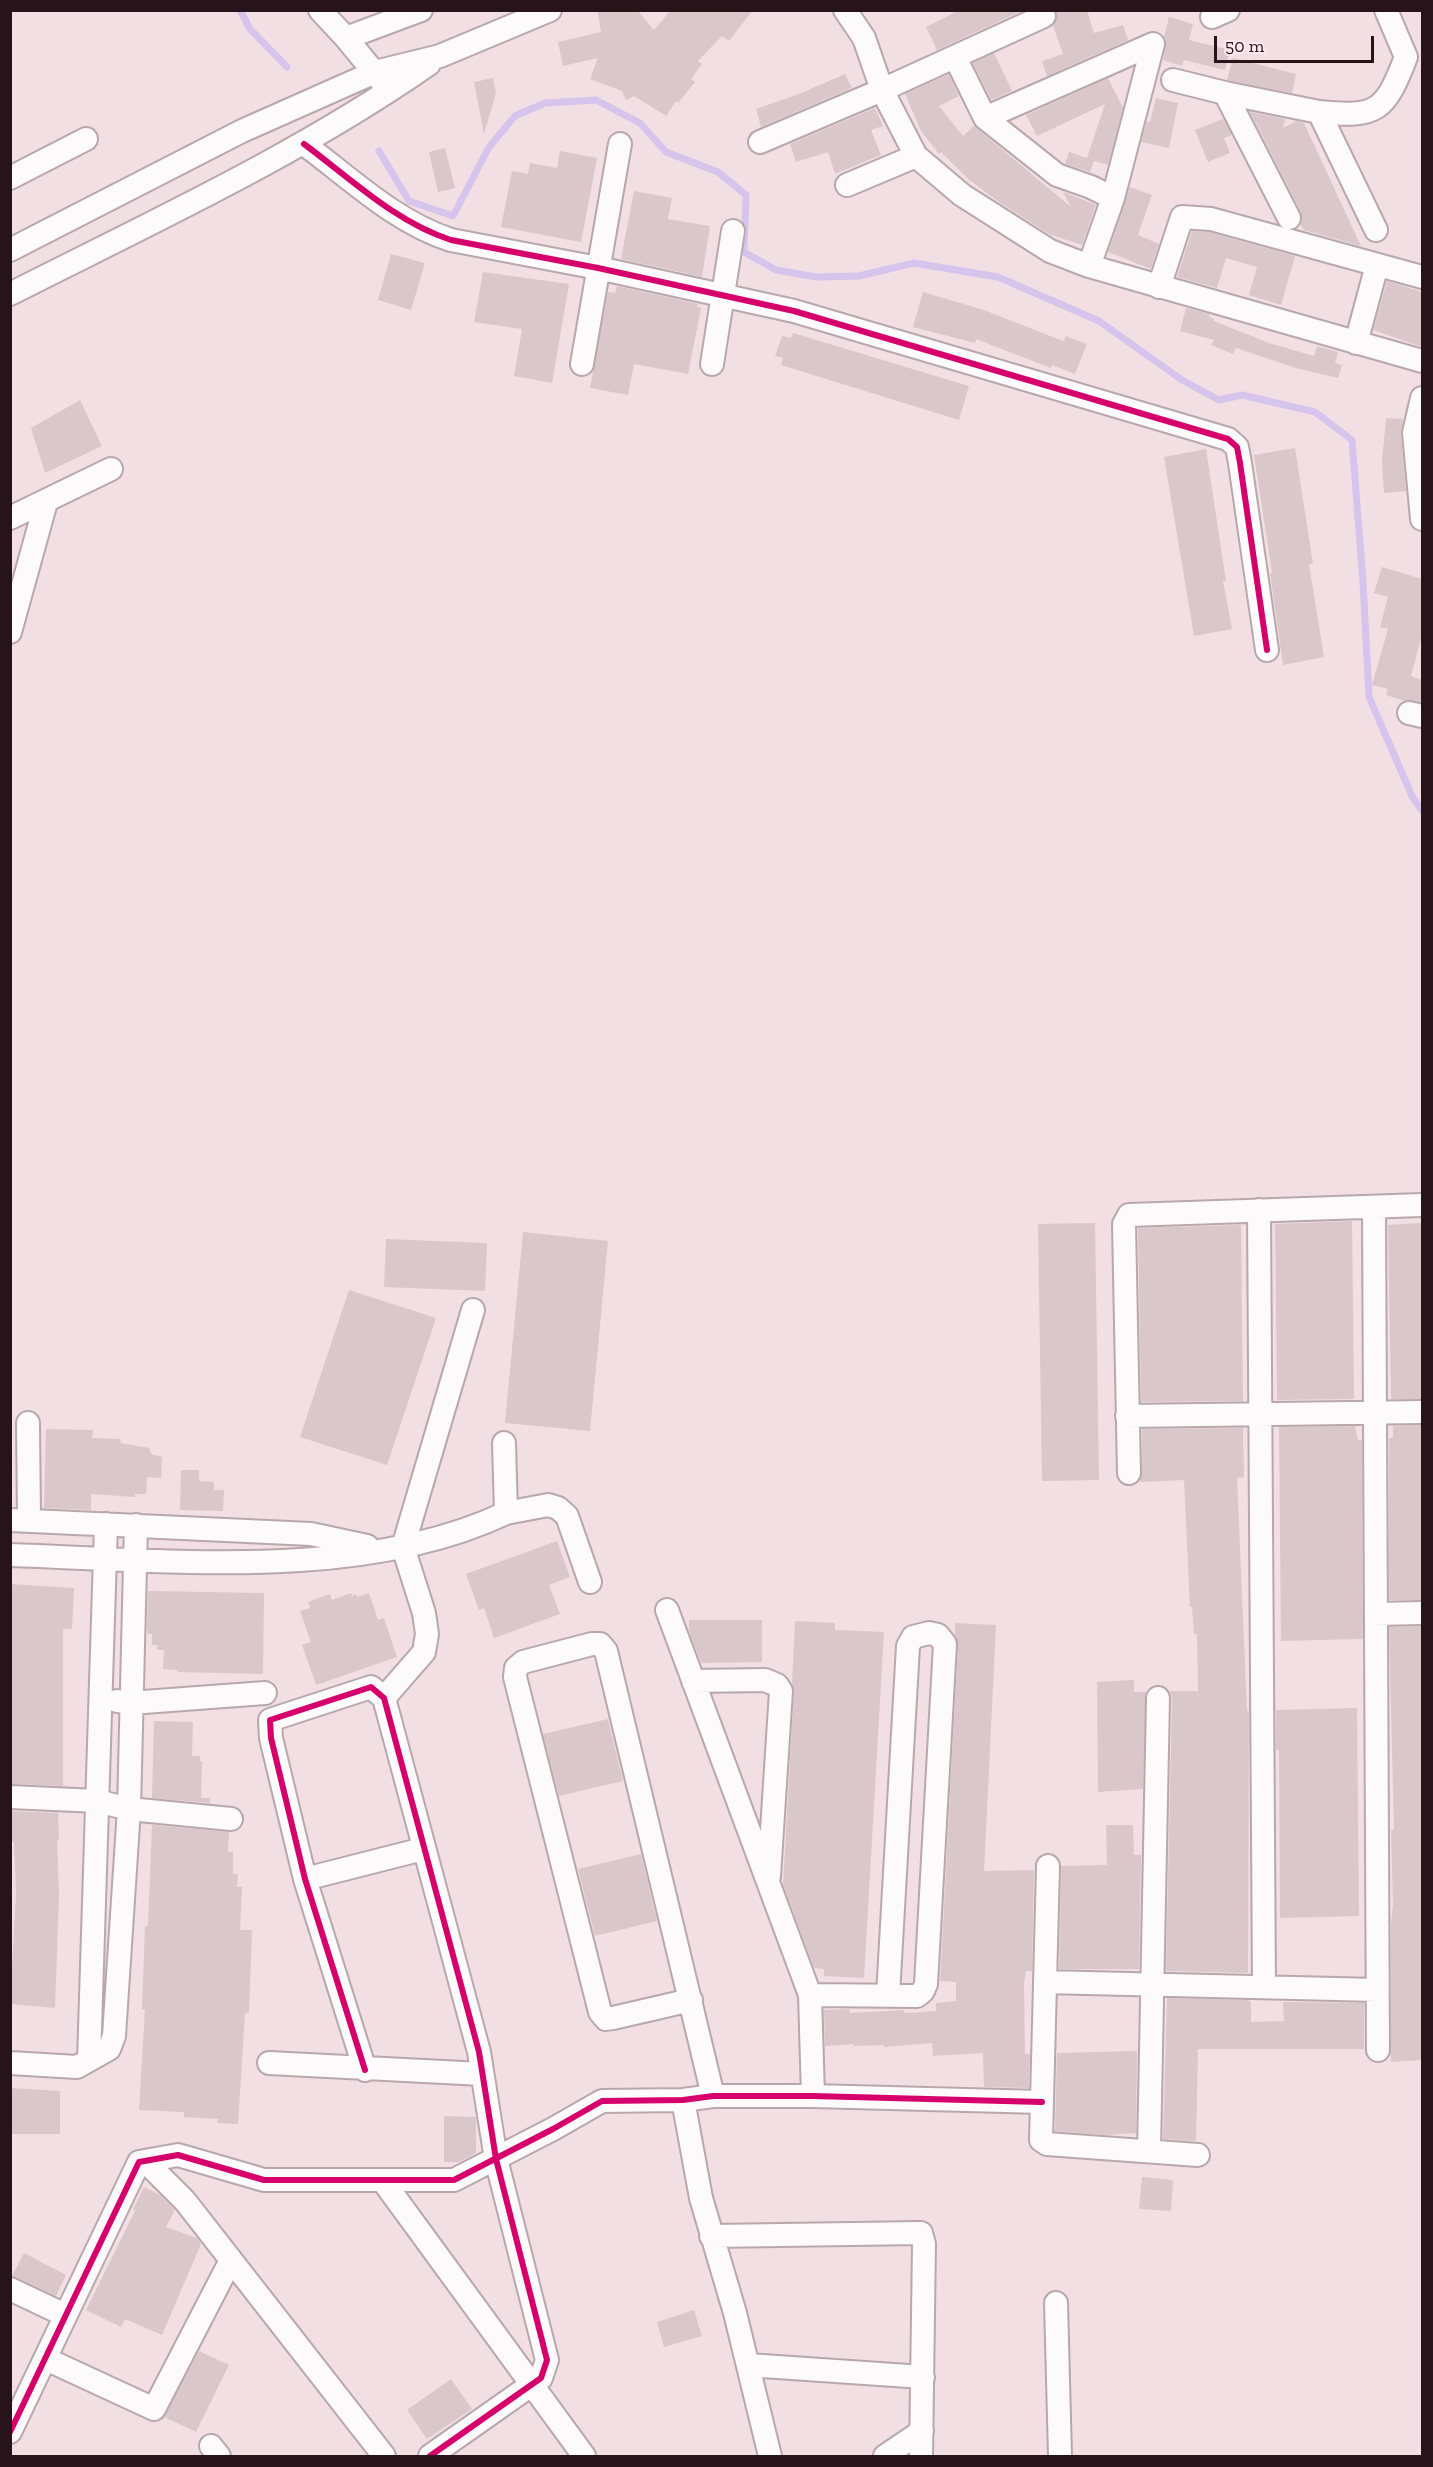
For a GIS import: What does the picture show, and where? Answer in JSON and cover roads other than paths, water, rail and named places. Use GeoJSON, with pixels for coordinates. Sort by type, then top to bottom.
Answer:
{"type":"FeatureCollection","features":[{"type":"Feature","properties":{"kind":"street"},"geometry":{"type":"LineString","coordinates":[[320,10],[375,72],[389,92]]}},
{"type":"Feature","properties":{"kind":"street"},"geometry":{"type":"LineString","coordinates":[[346,38],[421,10]]}},
{"type":"Feature","properties":{"kind":"street"},"geometry":{"type":"LineString","coordinates":[[10,250],[242,131],[375,72],[440,56],[550,10]]}},
{"type":"Feature","properties":{"kind":"street"},"geometry":{"type":"LineString","coordinates":[[845,10],[864,38],[882,90],[916,156],[962,195],[1050,251],[1089,266],[1422,361]]}},
{"type":"Feature","properties":{"kind":"street"},"geometry":{"type":"LineString","coordinates":[[1173,80],[1319,112],[1366,113],[1383,105],[1396,83],[1406,57],[1386,10]]}},
{"type":"Feature","properties":{"kind":"street"},"geometry":{"type":"LineString","coordinates":[[760,142],[882,90],[1044,16]]}},
{"type":"Feature","properties":{"kind":"street"},"geometry":{"type":"LineString","coordinates":[[985,118],[1153,44],[1113,198],[1089,266]]}},
{"type":"Feature","properties":{"kind":"street"},"geometry":{"type":"LineString","coordinates":[[10,294],[304,144],[389,92],[440,56]]}},
{"type":"Feature","properties":{"kind":"street"},"geometry":{"type":"LineString","coordinates":[[955,57],[985,118],[1057,176],[1091,187],[1113,198]]}},
{"type":"Feature","properties":{"kind":"street"},"geometry":{"type":"LineString","coordinates":[[1225,93],[1289,218]]}},
{"type":"Feature","properties":{"kind":"street"},"geometry":{"type":"LineString","coordinates":[[1319,112],[1376,230]]}},
{"type":"Feature","properties":{"kind":"street"},"geometry":{"type":"LineString","coordinates":[[11,177],[86,139]]}},
{"type":"Feature","properties":{"kind":"street"},"geometry":{"type":"LineString","coordinates":[[304,144],[382,204],[427,232],[492,249],[598,268],[794,311],[1228,439],[1237,447],[1240,463],[1267,650]]}},
{"type":"Feature","properties":{"kind":"street"},"geometry":{"type":"LineString","coordinates":[[582,364],[620,144]]}},
{"type":"Feature","properties":{"kind":"street"},"geometry":{"type":"LineString","coordinates":[[847,185],[916,156]]}},
{"type":"Feature","properties":{"kind":"street"},"geometry":{"type":"LineString","coordinates":[[1159,286],[1182,217],[1211,219],[1422,277]]}},
{"type":"Feature","properties":{"kind":"street"},"geometry":{"type":"LineString","coordinates":[[712,364],[734,231]]}},
{"type":"Feature","properties":{"kind":"street"},"geometry":{"type":"LineString","coordinates":[[1356,344],[1377,265]]}},
{"type":"Feature","properties":{"kind":"street"},"geometry":{"type":"LineString","coordinates":[[1422,398],[1418,434],[1422,515]]}},
{"type":"Feature","properties":{"kind":"street"},"geometry":{"type":"LineString","coordinates":[[10,518],[111,469]]}},
{"type":"Feature","properties":{"kind":"street"},"geometry":{"type":"LineString","coordinates":[[10,632],[46,502]]}},
{"type":"Feature","properties":{"kind":"street"},"geometry":{"type":"LineString","coordinates":[[1129,1473],[1125,1219],[1137,1214],[1422,1205]]}},
{"type":"Feature","properties":{"kind":"street"},"geometry":{"type":"LineString","coordinates":[[1374,1207],[1378,2050]]}},
{"type":"Feature","properties":{"kind":"street"},"geometry":{"type":"LineString","coordinates":[[1259,1210],[1264,1987]]}},
{"type":"Feature","properties":{"kind":"street"},"geometry":{"type":"LineString","coordinates":[[384,1698],[424,1652],[427,1634],[424,1613],[397,1549],[473,1310]]}},
{"type":"Feature","properties":{"kind":"street"},"geometry":{"type":"LineString","coordinates":[[1127,1416],[1422,1412]]}},
{"type":"Feature","properties":{"kind":"street"},"geometry":{"type":"LineString","coordinates":[[28,1423],[20,1521],[311,1534],[397,1549]]}},
{"type":"Feature","properties":{"kind":"street"},"geometry":{"type":"LineString","coordinates":[[504,1443],[506,1514]]}},
{"type":"Feature","properties":{"kind":"street"},"geometry":{"type":"LineString","coordinates":[[10,1555],[261,1563],[397,1549],[484,1524],[506,1514],[548,1505],[558,1508],[567,1516],[590,1582]]}},
{"type":"Feature","properties":{"kind":"street"},"geometry":{"type":"LineString","coordinates":[[89,2060],[106,1524]]}},
{"type":"Feature","properties":{"kind":"street"},"geometry":{"type":"LineString","coordinates":[[10,2063],[77,2067],[109,2049],[114,2036],[129,1809],[135,1525]]}},
{"type":"Feature","properties":{"kind":"street"},"geometry":{"type":"LineString","coordinates":[[667,1610],[810,1995],[813,2096]]}},
{"type":"Feature","properties":{"kind":"street"},"geometry":{"type":"LineString","coordinates":[[1376,1614],[1422,1613]]}},
{"type":"Feature","properties":{"kind":"street"},"geometry":{"type":"LineString","coordinates":[[810,1995],[917,1996],[926,1984],[945,1644],[938,1635],[929,1633],[913,1637],[908,1646],[888,1995]]}},
{"type":"Feature","properties":{"kind":"street"},"geometry":{"type":"LineString","coordinates":[[691,2000],[606,2019],[600,2012],[515,1677],[516,1668],[523,1662],[592,1644],[600,1644],[606,1651],[691,2000],[713,2096]]}},
{"type":"Feature","properties":{"kind":"street"},"geometry":{"type":"LineString","coordinates":[[693,1681],[765,1680],[777,1684],[781,1691],[768,1882]]}},
{"type":"Feature","properties":{"kind":"street"},"geometry":{"type":"LineString","coordinates":[[365,2070],[305,1879],[271,1738],[270,1720],[371,1687],[384,1698],[479,2052],[496,2159],[547,2360],[541,2378],[430,2457]]}},
{"type":"Feature","properties":{"kind":"street"},"geometry":{"type":"LineString","coordinates":[[100,1699],[130,1703],[265,1693]]}},
{"type":"Feature","properties":{"kind":"street"},"geometry":{"type":"LineString","coordinates":[[1149,2151],[1158,1698]]}},
{"type":"Feature","properties":{"kind":"street"},"geometry":{"type":"LineString","coordinates":[[900,1783],[938,1782]]}},
{"type":"Feature","properties":{"kind":"street"},"geometry":{"type":"LineString","coordinates":[[10,1797],[97,1801],[129,1809],[231,1819]]}},
{"type":"Feature","properties":{"kind":"street"},"geometry":{"type":"LineString","coordinates":[[305,1879],[423,1849]]}},
{"type":"Feature","properties":{"kind":"street"},"geometry":{"type":"LineString","coordinates":[[1047,1866],[1041,2140],[1047,2144],[1198,2155]]}},
{"type":"Feature","properties":{"kind":"street"},"geometry":{"type":"LineString","coordinates":[[94,1907],[122,1907]]}},
{"type":"Feature","properties":{"kind":"street"},"geometry":{"type":"LineString","coordinates":[[1045,1982],[1377,1990]]}},
{"type":"Feature","properties":{"kind":"street"},"geometry":{"type":"LineString","coordinates":[[269,2063],[365,2070],[482,2074]]}},
{"type":"Feature","properties":{"kind":"street"},"geometry":{"type":"LineString","coordinates":[[10,2432],[139,2162],[178,2155],[264,2180],[454,2180],[602,2101],[683,2100],[713,2096],[813,2096],[1042,2103]]}},
{"type":"Feature","properties":{"kind":"street"},"geometry":{"type":"LineString","coordinates":[[683,2100],[701,2198],[748,2365],[770,2457]]}},
{"type":"Feature","properties":{"kind":"street"},"geometry":{"type":"LineString","coordinates":[[145,2161],[185,2201],[384,2457]]}},
{"type":"Feature","properties":{"kind":"street"},"geometry":{"type":"LineString","coordinates":[[383,2181],[584,2457]]}},
{"type":"Feature","properties":{"kind":"street"},"geometry":{"type":"LineString","coordinates":[[711,2236],[921,2233],[924,2244],[921,2457]]}},
{"type":"Feature","properties":{"kind":"street"},"geometry":{"type":"LineString","coordinates":[[46,2359],[154,2409],[231,2260]]}},
{"type":"Feature","properties":{"kind":"street"},"geometry":{"type":"LineString","coordinates":[[10,2289],[65,2315]]}},
{"type":"Feature","properties":{"kind":"street"},"geometry":{"type":"LineString","coordinates":[[1056,2303],[1060,2457]]}},
{"type":"Feature","properties":{"kind":"street"},"geometry":{"type":"LineString","coordinates":[[748,2365],[923,2377]]}},
{"type":"Feature","properties":{"kind":"street"},"geometry":{"type":"LineString","coordinates":[[885,2457],[922,2431]]}},
{"type":"Feature","properties":{"kind":"waterway"},"geometry":{"type":"LineString","coordinates":[[240,10],[250,29],[287,67]]}},
{"type":"Feature","properties":{"kind":"waterway"},"geometry":{"type":"LineString","coordinates":[[379,151],[409,201],[453,216],[489,147],[515,116],[545,103],[596,100],[640,123],[666,152],[718,172],[746,195],[744,252],[776,270],[816,277],[859,276],[914,263],[998,277],[1099,321],[1182,380],[1219,400],[1242,395],[1315,412],[1352,440],[1369,697],[1412,796],[1422,811]]}}]}
